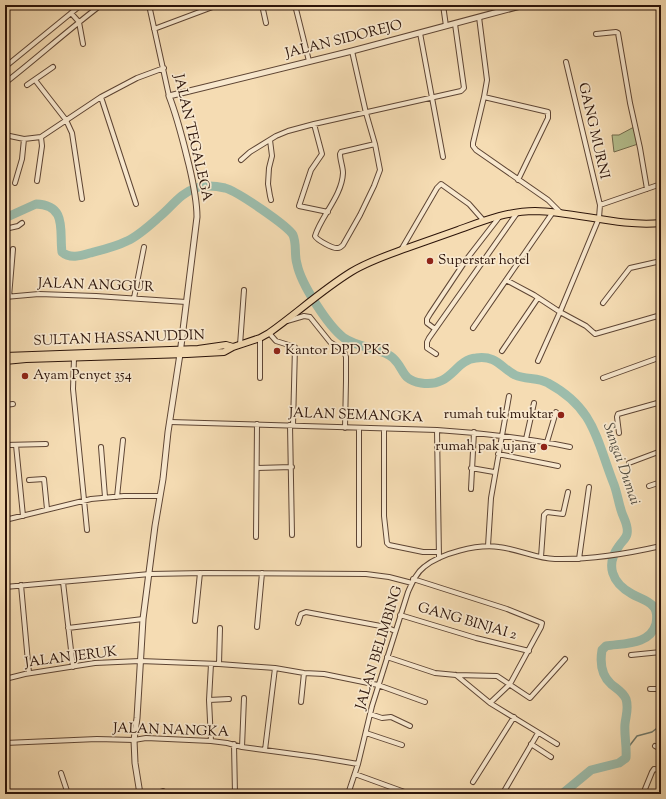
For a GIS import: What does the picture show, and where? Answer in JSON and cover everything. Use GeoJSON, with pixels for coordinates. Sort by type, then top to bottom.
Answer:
{"type":"FeatureCollection","features":[{"type":"Feature","properties":{"kind":"main road"},"geometry":{"type":"LineString","coordinates":[[401,250],[500,216],[534,211],[553,212],[642,224],[661,223]]}},
{"type":"Feature","properties":{"kind":"main road","name":"SULTAN HASSANUDDIN"},"geometry":{"type":"LineString","coordinates":[[5,356],[181,352],[226,345],[236,346],[260,338],[269,333],[304,305],[361,266],[401,250]]}},
{"type":"Feature","properties":{"kind":"main road"},"geometry":{"type":"LineString","coordinates":[[5,361],[181,352]]}},
{"type":"Feature","properties":{"kind":"street"},"geometry":{"type":"LineString","coordinates":[[5,67],[81,5]]}},
{"type":"Feature","properties":{"kind":"street"},"geometry":{"type":"LineString","coordinates":[[5,83],[50,48],[101,5]]}},
{"type":"Feature","properties":{"kind":"street","name":"JALAN TEGALEGA"},"geometry":{"type":"LineString","coordinates":[[140,794],[134,757],[134,740],[143,620],[155,526],[181,352],[197,206],[180,124],[169,96],[149,5]]}},
{"type":"Feature","properties":{"kind":"street"},"geometry":{"type":"LineString","coordinates":[[154,29],[218,5]]}},
{"type":"Feature","properties":{"kind":"street"},"geometry":{"type":"LineString","coordinates":[[262,5],[266,23]]}},
{"type":"Feature","properties":{"kind":"street"},"geometry":{"type":"LineString","coordinates":[[295,5],[309,62]]}},
{"type":"Feature","properties":{"kind":"street"},"geometry":{"type":"LineString","coordinates":[[443,5],[446,26]]}},
{"type":"Feature","properties":{"kind":"street","name":"JALAN SIDOREJO"},"geometry":{"type":"LineString","coordinates":[[169,96],[352,51],[524,5]]}},
{"type":"Feature","properties":{"kind":"street"},"geometry":{"type":"LineString","coordinates":[[71,13],[79,22],[83,44]]}},
{"type":"Feature","properties":{"kind":"street"},"geometry":{"type":"LineString","coordinates":[[479,17],[486,75],[484,97],[473,146],[476,150],[548,200],[561,213]]}},
{"type":"Feature","properties":{"kind":"street"},"geometry":{"type":"LineString","coordinates":[[241,160],[250,152],[276,136],[288,131],[462,91],[464,88],[455,24]]}},
{"type":"Feature","properties":{"kind":"street"},"geometry":{"type":"LineString","coordinates":[[596,34],[616,32],[618,34],[647,189]]}},
{"type":"Feature","properties":{"kind":"street"},"geometry":{"type":"LineString","coordinates":[[420,33],[444,157]]}},
{"type":"Feature","properties":{"kind":"street"},"geometry":{"type":"LineString","coordinates":[[352,51],[366,113],[375,144],[380,164],[380,172],[360,215],[343,245],[339,248],[334,247],[317,239],[315,236],[335,199],[342,180],[343,172],[340,153],[375,144]]}},
{"type":"Feature","properties":{"kind":"street","name":"GANG MURNI"},"geometry":{"type":"LineString","coordinates":[[538,362],[599,218],[600,205],[566,62]]}},
{"type":"Feature","properties":{"kind":"street"},"geometry":{"type":"LineString","coordinates":[[27,85],[53,67]]}},
{"type":"Feature","properties":{"kind":"street"},"geometry":{"type":"LineString","coordinates":[[5,134],[24,139],[41,137],[101,97],[137,78],[164,68]]}},
{"type":"Feature","properties":{"kind":"street"},"geometry":{"type":"LineString","coordinates":[[35,80],[66,120],[72,133],[82,199]]}},
{"type":"Feature","properties":{"kind":"street"},"geometry":{"type":"LineString","coordinates":[[101,97],[136,204]]}},
{"type":"Feature","properties":{"kind":"street"},"geometry":{"type":"LineString","coordinates":[[484,97],[548,112],[548,118],[518,180]]}},
{"type":"Feature","properties":{"kind":"street"},"geometry":{"type":"LineString","coordinates":[[314,124],[322,154],[311,170],[304,193],[298,205],[300,207],[328,212]]}},
{"type":"Feature","properties":{"kind":"street"},"geometry":{"type":"LineString","coordinates":[[37,181],[42,146],[41,137]]}},
{"type":"Feature","properties":{"kind":"street"},"geometry":{"type":"LineString","coordinates":[[15,183],[22,159],[24,139]]}},
{"type":"Feature","properties":{"kind":"street"},"geometry":{"type":"LineString","coordinates":[[270,140],[272,156],[269,168],[268,184],[271,200]]}},
{"type":"Feature","properties":{"kind":"street"},"geometry":{"type":"LineString","coordinates":[[401,250],[437,188],[441,184],[469,204],[484,221]]}},
{"type":"Feature","properties":{"kind":"street"},"geometry":{"type":"LineString","coordinates":[[600,205],[661,184]]}},
{"type":"Feature","properties":{"kind":"street"},"geometry":{"type":"LineString","coordinates":[[473,328],[553,212]]}},
{"type":"Feature","properties":{"kind":"street"},"geometry":{"type":"LineString","coordinates":[[436,354],[428,350],[427,345],[435,329],[517,213]]}},
{"type":"Feature","properties":{"kind":"street"},"geometry":{"type":"LineString","coordinates":[[435,329],[427,323],[427,319],[466,260],[500,216]]}},
{"type":"Feature","properties":{"kind":"street"},"geometry":{"type":"LineString","coordinates":[[5,229],[18,226],[22,223]]}},
{"type":"Feature","properties":{"kind":"street"},"geometry":{"type":"LineString","coordinates":[[134,298],[144,247]]}},
{"type":"Feature","properties":{"kind":"street"},"geometry":{"type":"LineString","coordinates":[[7,297],[13,249]]}},
{"type":"Feature","properties":{"kind":"street"},"geometry":{"type":"LineString","coordinates":[[603,303],[630,268],[661,261]]}},
{"type":"Feature","properties":{"kind":"street"},"geometry":{"type":"LineString","coordinates":[[506,280],[586,326],[595,334],[661,315]]}},
{"type":"Feature","properties":{"kind":"street"},"geometry":{"type":"LineString","coordinates":[[236,346],[244,290]]}},
{"type":"Feature","properties":{"kind":"street","name":"JALAN ANGGUR"},"geometry":{"type":"LineString","coordinates":[[7,297],[39,294],[186,302]]}},
{"type":"Feature","properties":{"kind":"street"},"geometry":{"type":"LineString","coordinates":[[502,351],[538,298]]}},
{"type":"Feature","properties":{"kind":"street"},"geometry":{"type":"LineString","coordinates":[[285,321],[304,316],[310,317],[330,342],[344,351],[346,357],[345,428]]}},
{"type":"Feature","properties":{"kind":"street"},"geometry":{"type":"LineString","coordinates":[[269,333],[276,341],[295,347],[292,425],[292,535]]}},
{"type":"Feature","properties":{"kind":"street"},"geometry":{"type":"LineString","coordinates":[[260,338],[260,378]]}},
{"type":"Feature","properties":{"kind":"street"},"geometry":{"type":"LineString","coordinates":[[603,378],[661,357]]}},
{"type":"Feature","properties":{"kind":"street"},"geometry":{"type":"LineString","coordinates":[[74,358],[73,389],[83,501],[88,530]]}},
{"type":"Feature","properties":{"kind":"street"},"geometry":{"type":"LineString","coordinates":[[488,546],[494,472],[509,396]]}},
{"type":"Feature","properties":{"kind":"street"},"geometry":{"type":"LineString","coordinates":[[619,433],[618,414],[661,402]]}},
{"type":"Feature","properties":{"kind":"street"},"geometry":{"type":"LineString","coordinates":[[526,440],[534,403]]}},
{"type":"Feature","properties":{"kind":"street"},"geometry":{"type":"LineString","coordinates":[[5,405],[12,404]]}},
{"type":"Feature","properties":{"kind":"street"},"geometry":{"type":"LineString","coordinates":[[547,442],[556,412]]}},
{"type":"Feature","properties":{"kind":"street","name":"JALAN SEMANGKA"},"geometry":{"type":"LineString","coordinates":[[170,422],[437,430],[439,558]]}},
{"type":"Feature","properties":{"kind":"street"},"geometry":{"type":"LineString","coordinates":[[256,537],[257,424]]}},
{"type":"Feature","properties":{"kind":"street"},"geometry":{"type":"LineString","coordinates":[[359,428],[359,545]]}},
{"type":"Feature","properties":{"kind":"street"},"geometry":{"type":"LineString","coordinates":[[384,429],[384,516],[387,543],[389,545],[421,552],[439,552]]}},
{"type":"Feature","properties":{"kind":"street"},"geometry":{"type":"LineString","coordinates":[[437,430],[474,432],[501,437],[547,442],[570,447]]}},
{"type":"Feature","properties":{"kind":"street"},"geometry":{"type":"LineString","coordinates":[[471,489],[474,432]]}},
{"type":"Feature","properties":{"kind":"street"},"geometry":{"type":"LineString","coordinates":[[117,497],[122,440]]}},
{"type":"Feature","properties":{"kind":"street"},"geometry":{"type":"LineString","coordinates":[[5,445],[46,444]]}},
{"type":"Feature","properties":{"kind":"street"},"geometry":{"type":"LineString","coordinates":[[16,445],[23,516]]}},
{"type":"Feature","properties":{"kind":"street"},"geometry":{"type":"LineString","coordinates":[[101,447],[105,497]]}},
{"type":"Feature","properties":{"kind":"street"},"geometry":{"type":"LineString","coordinates":[[629,463],[661,451]]}},
{"type":"Feature","properties":{"kind":"street"},"geometry":{"type":"LineString","coordinates":[[498,454],[558,466]]}},
{"type":"Feature","properties":{"kind":"street"},"geometry":{"type":"LineString","coordinates":[[257,468],[292,467]]}},
{"type":"Feature","properties":{"kind":"street"},"geometry":{"type":"LineString","coordinates":[[471,468],[494,472]]}},
{"type":"Feature","properties":{"kind":"street"},"geometry":{"type":"LineString","coordinates":[[29,480],[44,479],[47,509]]}},
{"type":"Feature","properties":{"kind":"street"},"geometry":{"type":"LineString","coordinates":[[649,486],[661,482]]}},
{"type":"Feature","properties":{"kind":"street"},"geometry":{"type":"LineString","coordinates":[[579,559],[589,487]]}},
{"type":"Feature","properties":{"kind":"street"},"geometry":{"type":"LineString","coordinates":[[541,557],[544,515],[547,512],[563,514],[568,492]]}},
{"type":"Feature","properties":{"kind":"street"},"geometry":{"type":"LineString","coordinates":[[5,520],[47,509],[105,497],[160,496]]}},
{"type":"Feature","properties":{"kind":"street","name":"JALAN BELIMBING"},"geometry":{"type":"LineString","coordinates":[[348,794],[358,764],[378,685],[388,657],[395,630],[413,581],[423,567],[439,558],[465,549],[488,546],[499,547],[549,559],[579,559],[629,553],[661,546]]}},
{"type":"Feature","properties":{"kind":"street"},"geometry":{"type":"LineString","coordinates":[[194,621],[200,573]]}},
{"type":"Feature","properties":{"kind":"street"},"geometry":{"type":"LineString","coordinates":[[5,587],[150,574],[200,573],[366,574],[413,581],[507,609],[540,621],[542,625],[510,684],[490,703]]}},
{"type":"Feature","properties":{"kind":"street"},"geometry":{"type":"LineString","coordinates":[[257,627],[262,573]]}},
{"type":"Feature","properties":{"kind":"street"},"geometry":{"type":"LineString","coordinates":[[64,582],[73,667]]}},
{"type":"Feature","properties":{"kind":"street"},"geometry":{"type":"LineString","coordinates":[[21,585],[29,673]]}},
{"type":"Feature","properties":{"kind":"street"},"geometry":{"type":"LineString","coordinates":[[298,623],[301,614],[306,612],[395,630]]}},
{"type":"Feature","properties":{"kind":"street","name":"GANG BINJAI 2"},"geometry":{"type":"LineString","coordinates":[[400,615],[476,638],[529,650]]}},
{"type":"Feature","properties":{"kind":"street"},"geometry":{"type":"LineString","coordinates":[[68,628],[143,620]]}},
{"type":"Feature","properties":{"kind":"street"},"geometry":{"type":"LineString","coordinates":[[219,664],[220,628]]}},
{"type":"Feature","properties":{"kind":"street"},"geometry":{"type":"LineString","coordinates":[[631,655],[661,652]]}},
{"type":"Feature","properties":{"kind":"street"},"geometry":{"type":"LineString","coordinates":[[388,657],[433,672],[456,675],[496,676],[510,684],[527,697],[531,698],[565,659]]}},
{"type":"Feature","properties":{"kind":"street","name":"JALAN JERUK"},"geometry":{"type":"LineString","coordinates":[[5,679],[29,673],[95,663],[140,661],[219,664],[275,668],[304,673],[324,674],[378,685],[425,702]]}},
{"type":"Feature","properties":{"kind":"street"},"geometry":{"type":"LineString","coordinates":[[211,664],[209,700],[211,742]]}},
{"type":"Feature","properties":{"kind":"street"},"geometry":{"type":"LineString","coordinates":[[265,750],[275,668]]}},
{"type":"Feature","properties":{"kind":"street"},"geometry":{"type":"LineString","coordinates":[[301,702],[304,673]]}},
{"type":"Feature","properties":{"kind":"street"},"geometry":{"type":"LineString","coordinates":[[456,675],[490,703],[557,744]]}},
{"type":"Feature","properties":{"kind":"street"},"geometry":{"type":"LineString","coordinates":[[650,689],[661,689]]}},
{"type":"Feature","properties":{"kind":"street"},"geometry":{"type":"LineString","coordinates":[[242,747],[244,698]]}},
{"type":"Feature","properties":{"kind":"street"},"geometry":{"type":"LineString","coordinates":[[209,700],[229,699]]}},
{"type":"Feature","properties":{"kind":"street"},"geometry":{"type":"LineString","coordinates":[[370,714],[382,718],[391,717],[410,726]]}},
{"type":"Feature","properties":{"kind":"street"},"geometry":{"type":"LineString","coordinates":[[473,782],[514,717]]}},
{"type":"Feature","properties":{"kind":"street"},"geometry":{"type":"LineString","coordinates":[[366,733],[402,745]]}},
{"type":"Feature","properties":{"kind":"street"},"geometry":{"type":"LineString","coordinates":[[503,793],[538,733]]}},
{"type":"Feature","properties":{"kind":"street","name":"JALAN NANGKA"},"geometry":{"type":"LineString","coordinates":[[5,743],[97,739],[134,740],[146,738],[234,744],[242,747],[358,764]]}},
{"type":"Feature","properties":{"kind":"street"},"geometry":{"type":"LineString","coordinates":[[234,744],[235,794]]}},
{"type":"Feature","properties":{"kind":"street"},"geometry":{"type":"LineString","coordinates":[[531,744],[551,757]]}},
{"type":"Feature","properties":{"kind":"street"},"geometry":{"type":"LineString","coordinates":[[656,746],[661,749]]}},
{"type":"Feature","properties":{"kind":"street"},"geometry":{"type":"LineString","coordinates":[[643,794],[654,769],[660,770]]}},
{"type":"Feature","properties":{"kind":"street"},"geometry":{"type":"LineString","coordinates":[[61,773],[68,794]]}},
{"type":"Feature","properties":{"kind":"street"},"geometry":{"type":"LineString","coordinates":[[355,774],[410,794]]}},
{"type":"Feature","properties":{"kind":"street"},"geometry":{"type":"LineString","coordinates":[[154,794],[163,791],[167,794]]}},
{"type":"Feature","properties":{"kind":"green space"},"geometry":{"type":"Polygon","coordinates":[[[634,127],[638,144],[614,152],[612,135],[619,135],[634,127]]]}},
{"type":"Feature","properties":{"kind":"waterway","name":"Sungai Dumai"},"geometry":{"type":"LineString","coordinates":[[5,218],[36,204],[53,209],[60,221],[62,252],[68,256],[79,256],[113,247],[131,239],[139,234],[163,214],[180,197],[190,190],[207,186],[225,188],[240,195],[262,209],[282,224],[293,235],[296,261],[304,282],[309,293],[330,324],[344,338],[356,344],[383,352],[393,358],[404,374],[410,379],[421,383],[440,381],[446,378],[462,363],[476,358],[489,358],[515,375],[548,383],[575,403],[591,425],[597,438],[626,522],[627,531],[625,539],[620,544],[612,560],[615,579],[625,590],[651,604],[656,610],[657,617],[653,631],[648,636],[636,642],[606,646],[602,650],[601,664],[605,677],[623,694],[627,702],[625,724],[626,758],[619,763],[591,770],[562,794]]}},
{"type":"Feature","properties":{"kind":"waterway"},"geometry":{"type":"LineString","coordinates":[[627,749],[637,736],[652,732],[661,725]]}},
{"type":"Feature","properties":{"kind":"place","name":"Superstar hotel"},"geometry":{"type":"Point","coordinates":[430,261]}},
{"type":"Feature","properties":{"kind":"place","name":"Kantor DPD PKS"},"geometry":{"type":"Point","coordinates":[277,351]}},
{"type":"Feature","properties":{"kind":"place","name":"Ayam Penyet 354"},"geometry":{"type":"Point","coordinates":[25,376]}},
{"type":"Feature","properties":{"kind":"place","name":"rumah tuk muktar"},"geometry":{"type":"Point","coordinates":[561,415]}},
{"type":"Feature","properties":{"kind":"place","name":"rumah pak ujang"},"geometry":{"type":"Point","coordinates":[544,447]}}]}
